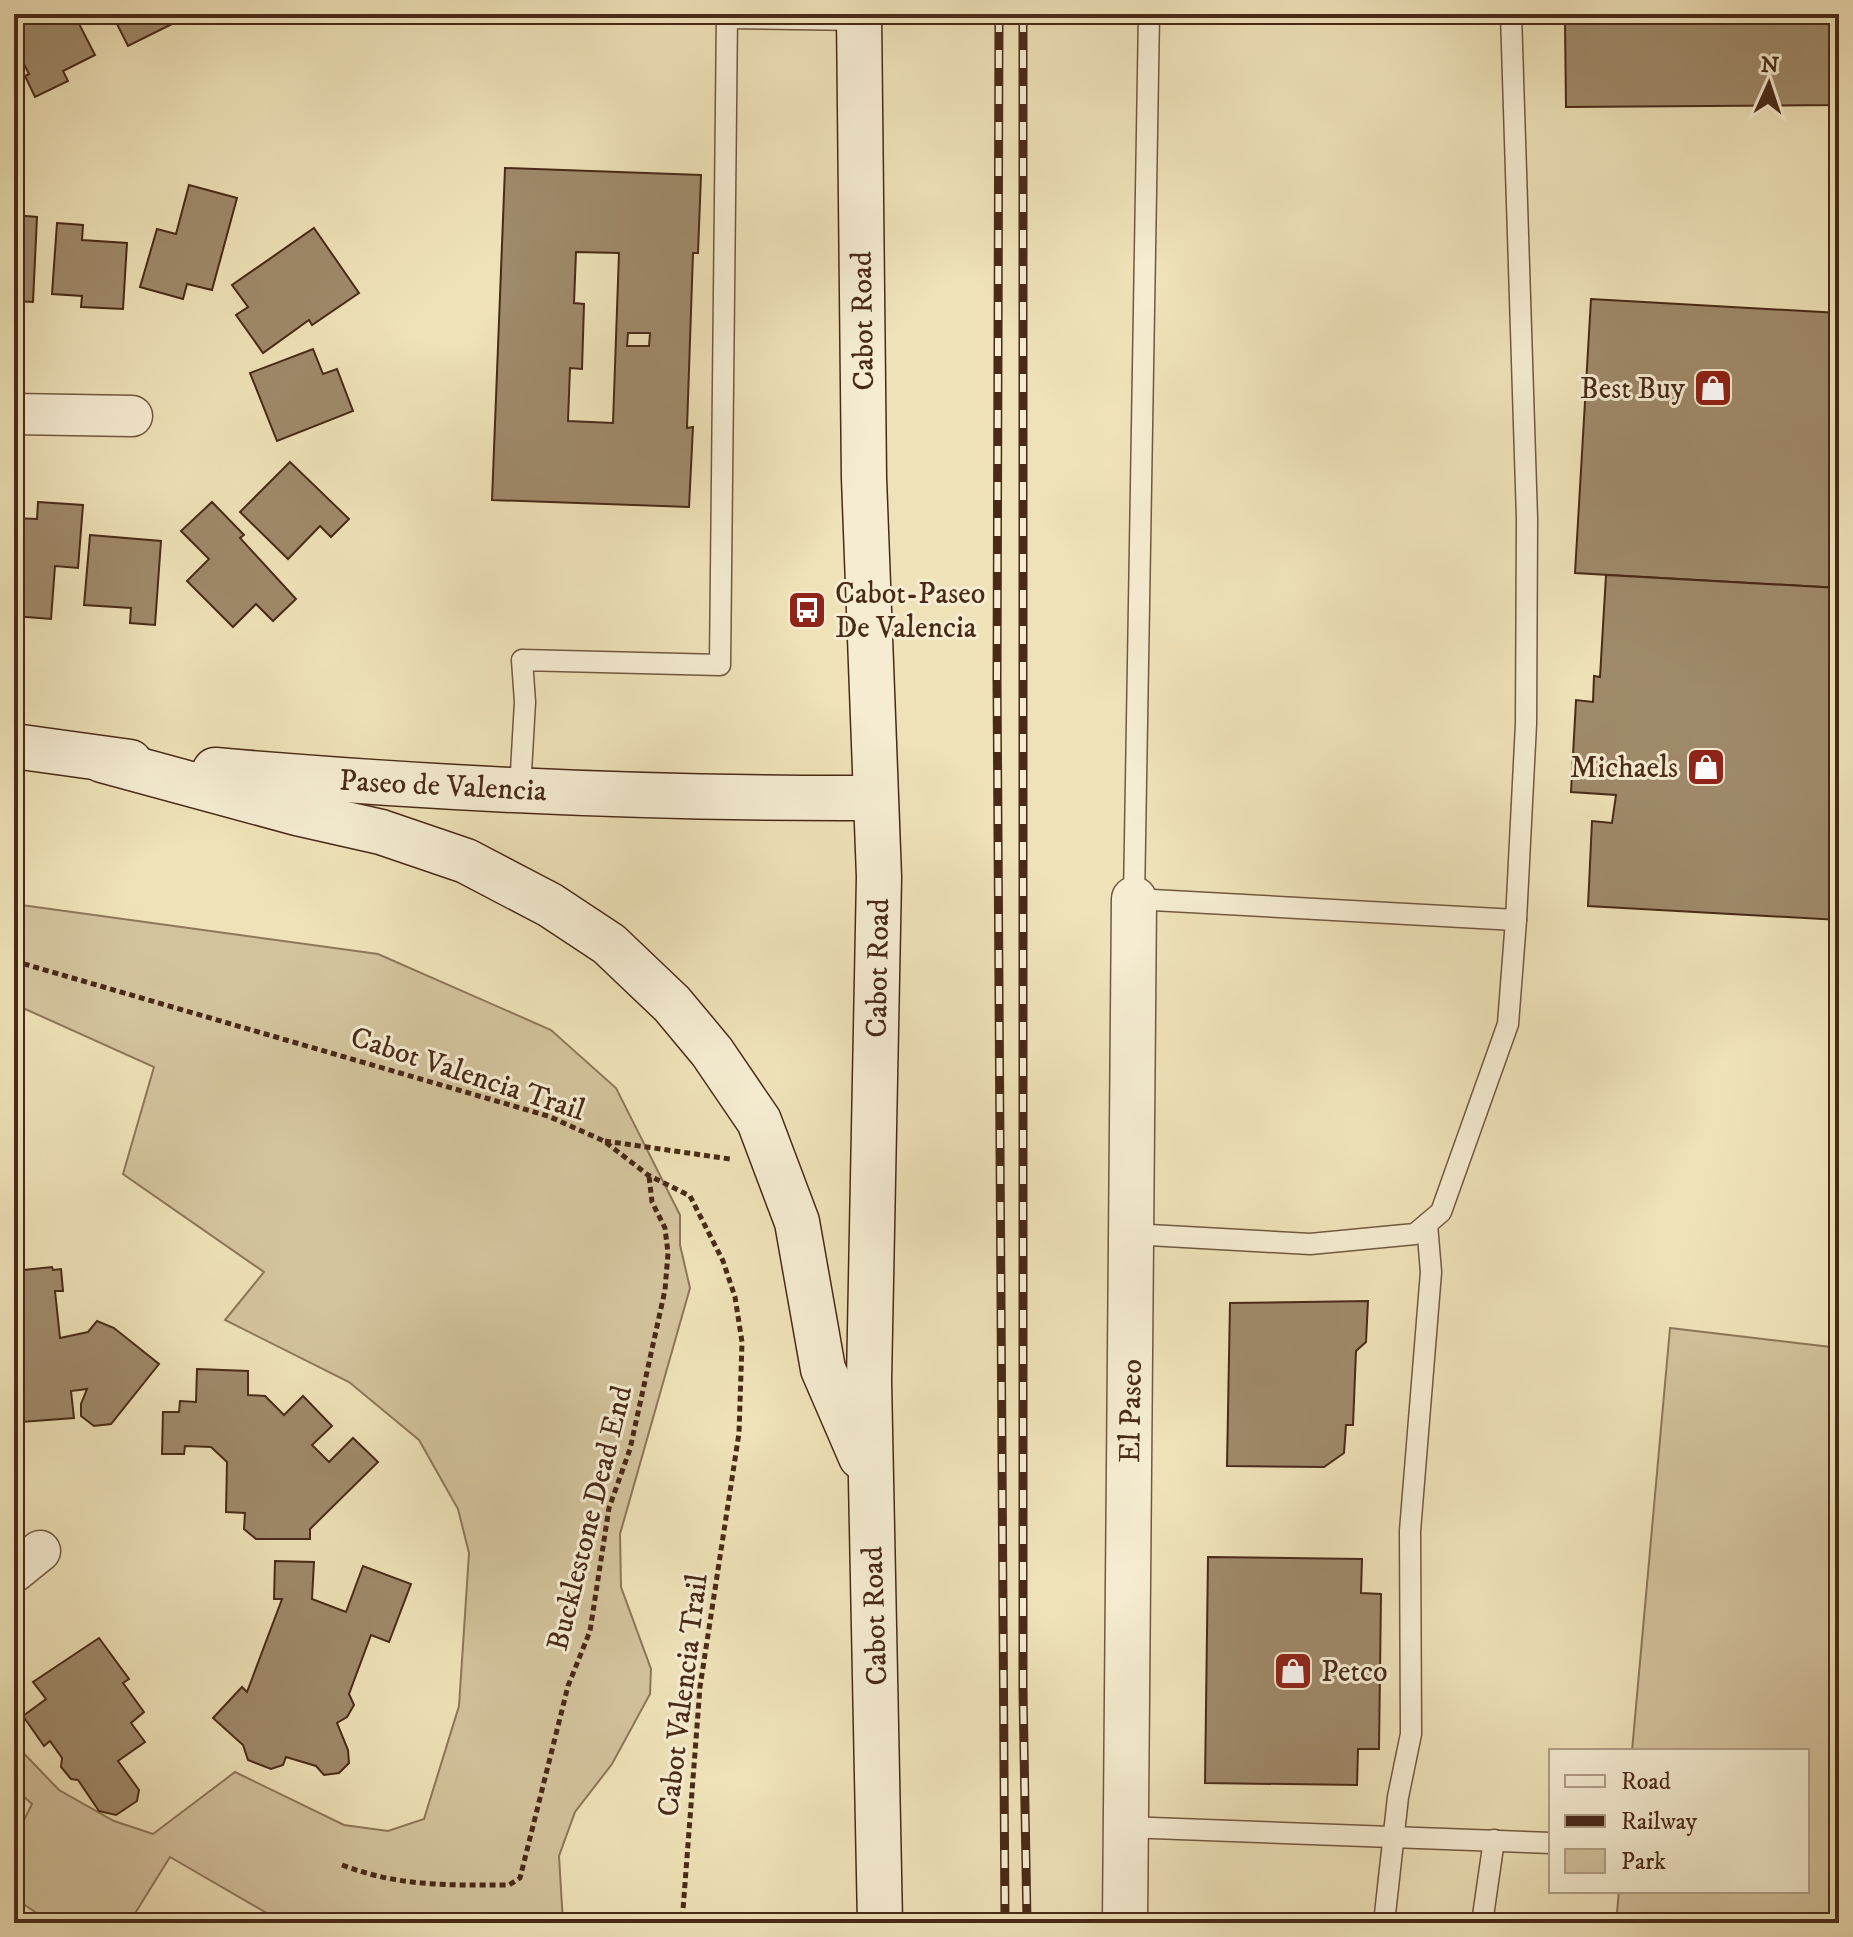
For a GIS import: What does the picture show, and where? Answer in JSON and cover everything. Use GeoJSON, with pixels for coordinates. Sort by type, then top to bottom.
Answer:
{"type":"FeatureCollection","features":[{"type":"Feature","properties":{"kind":"main road","name":"Cabot Road"},"geometry":{"type":"LineString","coordinates":[[859,17],[864,478],[879,877],[869,1475],[878,1731],[880,1923]]}},
{"type":"Feature","properties":{"kind":"main road","name":"Paseo de Valencia"},"geometry":{"type":"LineString","coordinates":[[14,746],[102,760],[362,783],[874,798]]}},
{"type":"Feature","properties":{"kind":"main road"},"geometry":{"type":"LineString","coordinates":[[102,760],[297,813],[381,832],[466,861],[550,905],[609,944],[672,1004],[712,1052],[759,1121],[797,1222],[823,1369],[869,1475]]}},
{"type":"Feature","properties":{"kind":"main road","name":"El Paseo"},"geometry":{"type":"LineString","coordinates":[[1125,1923],[1134,899]]}},
{"type":"Feature","properties":{"kind":"street"},"geometry":{"type":"LineString","coordinates":[[14,414],[132,416]]}},
{"type":"Feature","properties":{"kind":"lane"},"geometry":{"type":"LineString","coordinates":[[1149,14],[1134,899],[1516,920]]}},
{"type":"Feature","properties":{"kind":"lane"},"geometry":{"type":"LineString","coordinates":[[1131,1234],[1310,1244],[1415,1234],[1441,1212],[1508,1024],[1526,724],[1527,519],[1511,14]]}},
{"type":"Feature","properties":{"kind":"lane"},"geometry":{"type":"LineString","coordinates":[[520,789],[525,702],[522,660],[720,665],[727,16],[859,17]]}},
{"type":"Feature","properties":{"kind":"lane"},"geometry":{"type":"LineString","coordinates":[[1384,1923],[1398,1797],[1411,1734],[1410,1531],[1431,1272],[1427,1224]]}},
{"type":"Feature","properties":{"kind":"lane"},"geometry":{"type":"LineString","coordinates":[[1126,1827],[1549,1843]]}},
{"type":"Feature","properties":{"kind":"lane"},"geometry":{"type":"LineString","coordinates":[[1482,1923],[1494,1840]]}},
{"type":"Feature","properties":{"kind":"path","name":"Cabot Valencia Trail"},"geometry":{"type":"LineString","coordinates":[[14,961],[548,1116],[604,1141],[648,1175],[690,1196],[723,1261],[735,1297],[742,1342],[739,1433],[700,1687],[682,1923]]}},
{"type":"Feature","properties":{"kind":"path"},"geometry":{"type":"LineString","coordinates":[[604,1141],[723,1160],[770,1150]]}},
{"type":"Feature","properties":{"kind":"path","name":"Bucklestone Dead End"},"geometry":{"type":"LineString","coordinates":[[342,1865],[380,1880],[412,1885],[509,1885],[520,1878],[568,1686],[590,1631],[609,1508],[630,1449],[665,1290],[668,1253],[665,1228],[652,1202],[648,1175]]}},
{"type":"Feature","properties":{"kind":"green space"},"geometry":{"type":"Polygon","coordinates":[[[14,904],[378,954],[551,1030],[616,1088],[680,1215],[680,1245],[690,1288],[620,1534],[621,1587],[651,1669],[650,1694],[612,1764],[575,1812],[559,1856],[563,1923],[284,1923],[170,1857],[129,1923],[52,1923],[14,1898],[14,1840],[32,1804],[14,1788],[14,1743],[59,1790],[114,1821],[153,1834],[235,1772],[344,1825],[388,1831],[424,1819],[459,1706],[469,1553],[458,1509],[419,1440],[349,1382],[225,1320],[264,1272],[123,1174],[154,1067],[14,1004],[14,904]]]}},
{"type":"Feature","properties":{"kind":"green space"},"geometry":{"type":"Polygon","coordinates":[[[1670,1328],[1839,1348],[1839,1923],[1616,1923],[1619,1893],[1809,1893],[1809,1749],[1632,1749],[1670,1328]]]}},
{"type":"Feature","properties":{"kind":"building"},"geometry":{"type":"Polygon","coordinates":[[[14,14],[74,14],[95,55],[63,71],[68,81],[35,97],[25,76],[29,74],[14,44],[14,14]]]}},
{"type":"Feature","properties":{"kind":"building"},"geometry":{"type":"Polygon","coordinates":[[[112,14],[169,14],[174,23],[128,46],[112,14]]]}},
{"type":"Feature","properties":{"kind":"building"},"geometry":{"type":"Polygon","coordinates":[[[1537,14],[1839,14],[1839,105],[1566,107],[1565,24],[1537,24],[1537,14]]]}},
{"type":"Feature","properties":{"kind":"building"},"geometry":{"type":"Polygon","coordinates":[[[505,168],[701,175],[698,253],[693,253],[687,428],[693,427],[689,507],[492,500],[505,168]],[[576,252],[574,303],[584,304],[582,369],[570,368],[568,421],[613,423],[619,253],[576,252]],[[628,333],[627,346],[649,346],[650,333],[628,333]]]}},
{"type":"Feature","properties":{"kind":"building"},"geometry":{"type":"Polygon","coordinates":[[[189,185],[237,198],[212,290],[187,284],[183,299],[140,287],[157,229],[176,234],[189,185]]]}},
{"type":"Feature","properties":{"kind":"building"},"geometry":{"type":"Polygon","coordinates":[[[14,215],[37,217],[33,302],[14,301],[14,215]]]}},
{"type":"Feature","properties":{"kind":"building"},"geometry":{"type":"Polygon","coordinates":[[[57,223],[83,225],[82,240],[127,243],[123,309],[81,307],[82,296],[52,294],[57,223]]]}},
{"type":"Feature","properties":{"kind":"building"},"geometry":{"type":"Polygon","coordinates":[[[314,228],[359,293],[312,325],[309,320],[263,353],[236,315],[248,307],[232,285],[314,228]]]}},
{"type":"Feature","properties":{"kind":"building","name":"Best Buy"},"geometry":{"type":"Polygon","coordinates":[[[1591,299],[1839,313],[1839,588],[1575,573],[1591,299]]]}},
{"type":"Feature","properties":{"kind":"building"},"geometry":{"type":"Polygon","coordinates":[[[313,349],[323,374],[337,369],[353,411],[277,441],[250,373],[313,349]]]}},
{"type":"Feature","properties":{"kind":"building"},"geometry":{"type":"Polygon","coordinates":[[[290,462],[349,519],[331,537],[320,526],[288,559],[240,512],[290,462]]]}},
{"type":"Feature","properties":{"kind":"building"},"geometry":{"type":"Polygon","coordinates":[[[38,502],[83,505],[78,568],[55,566],[51,619],[14,616],[14,518],[37,519],[38,502]]]}},
{"type":"Feature","properties":{"kind":"building"},"geometry":{"type":"Polygon","coordinates":[[[212,502],[244,535],[240,538],[296,599],[273,621],[256,604],[233,627],[187,581],[209,559],[181,531],[212,502]]]}},
{"type":"Feature","properties":{"kind":"building"},"geometry":{"type":"Polygon","coordinates":[[[90,535],[161,541],[155,625],[130,623],[131,608],[84,605],[90,535]]]}},
{"type":"Feature","properties":{"kind":"building","name":"Michaels"},"geometry":{"type":"Polygon","coordinates":[[[1606,575],[1839,588],[1839,920],[1588,906],[1592,821],[1612,823],[1616,795],[1571,792],[1576,700],[1593,702],[1594,676],[1600,677],[1606,575]]]}},
{"type":"Feature","properties":{"kind":"building"},"geometry":{"type":"Polygon","coordinates":[[[52,1267],[53,1270],[61,1269],[63,1291],[55,1291],[60,1338],[88,1332],[97,1321],[114,1328],[159,1364],[111,1424],[94,1426],[81,1416],[81,1404],[87,1389],[71,1391],[74,1418],[21,1422],[14,1352],[14,1271],[52,1267]]]}},
{"type":"Feature","properties":{"kind":"building"},"geometry":{"type":"Polygon","coordinates":[[[1368,1301],[1366,1342],[1356,1351],[1353,1425],[1346,1425],[1344,1453],[1324,1467],[1227,1466],[1230,1303],[1368,1301]]]}},
{"type":"Feature","properties":{"kind":"building"},"geometry":{"type":"Polygon","coordinates":[[[197,1369],[248,1371],[248,1395],[265,1396],[284,1415],[303,1396],[332,1426],[312,1445],[329,1462],[353,1438],[378,1462],[310,1529],[310,1539],[256,1539],[244,1529],[245,1513],[226,1512],[227,1462],[211,1447],[185,1446],[184,1454],[162,1454],[163,1412],[179,1412],[180,1401],[196,1402],[197,1369]]]}},
{"type":"Feature","properties":{"kind":"building","name":"Petco"},"geometry":{"type":"Polygon","coordinates":[[[1208,1557],[1362,1559],[1361,1593],[1381,1594],[1379,1749],[1358,1749],[1357,1785],[1205,1783],[1208,1557]]]}},
{"type":"Feature","properties":{"kind":"building"},"geometry":{"type":"Polygon","coordinates":[[[275,1561],[314,1562],[312,1599],[346,1612],[363,1566],[411,1584],[389,1642],[371,1635],[349,1694],[354,1705],[347,1717],[337,1723],[348,1750],[349,1763],[339,1773],[324,1775],[316,1766],[286,1757],[283,1765],[271,1769],[248,1760],[243,1745],[213,1718],[242,1687],[247,1692],[282,1599],[274,1599],[275,1561]]]}},
{"type":"Feature","properties":{"kind":"building"},"geometry":{"type":"Polygon","coordinates":[[[99,1638],[129,1679],[123,1683],[144,1712],[131,1723],[145,1742],[118,1761],[139,1790],[137,1801],[116,1815],[99,1811],[78,1780],[71,1779],[61,1767],[62,1758],[50,1741],[44,1746],[23,1716],[46,1699],[33,1682],[99,1638]]]}},
{"type":"Feature","properties":{"kind":"railway"},"geometry":{"type":"LineString","coordinates":[[999,14],[997,680],[1005,1923]]}},
{"type":"Feature","properties":{"kind":"railway"},"geometry":{"type":"LineString","coordinates":[[1023,14],[1023,1690],[1027,1923]]}},
{"type":"Feature","properties":{"kind":"place","name":"Best Buy"},"geometry":{"type":"Point","coordinates":[1713,388]}},
{"type":"Feature","properties":{"kind":"place","name":"Cabot-Paseo De Valencia"},"geometry":{"type":"Point","coordinates":[807,610]}},
{"type":"Feature","properties":{"kind":"place","name":"Michaels"},"geometry":{"type":"Point","coordinates":[1706,767]}},
{"type":"Feature","properties":{"kind":"place","name":"Petco"},"geometry":{"type":"Point","coordinates":[1293,1671]}}]}
